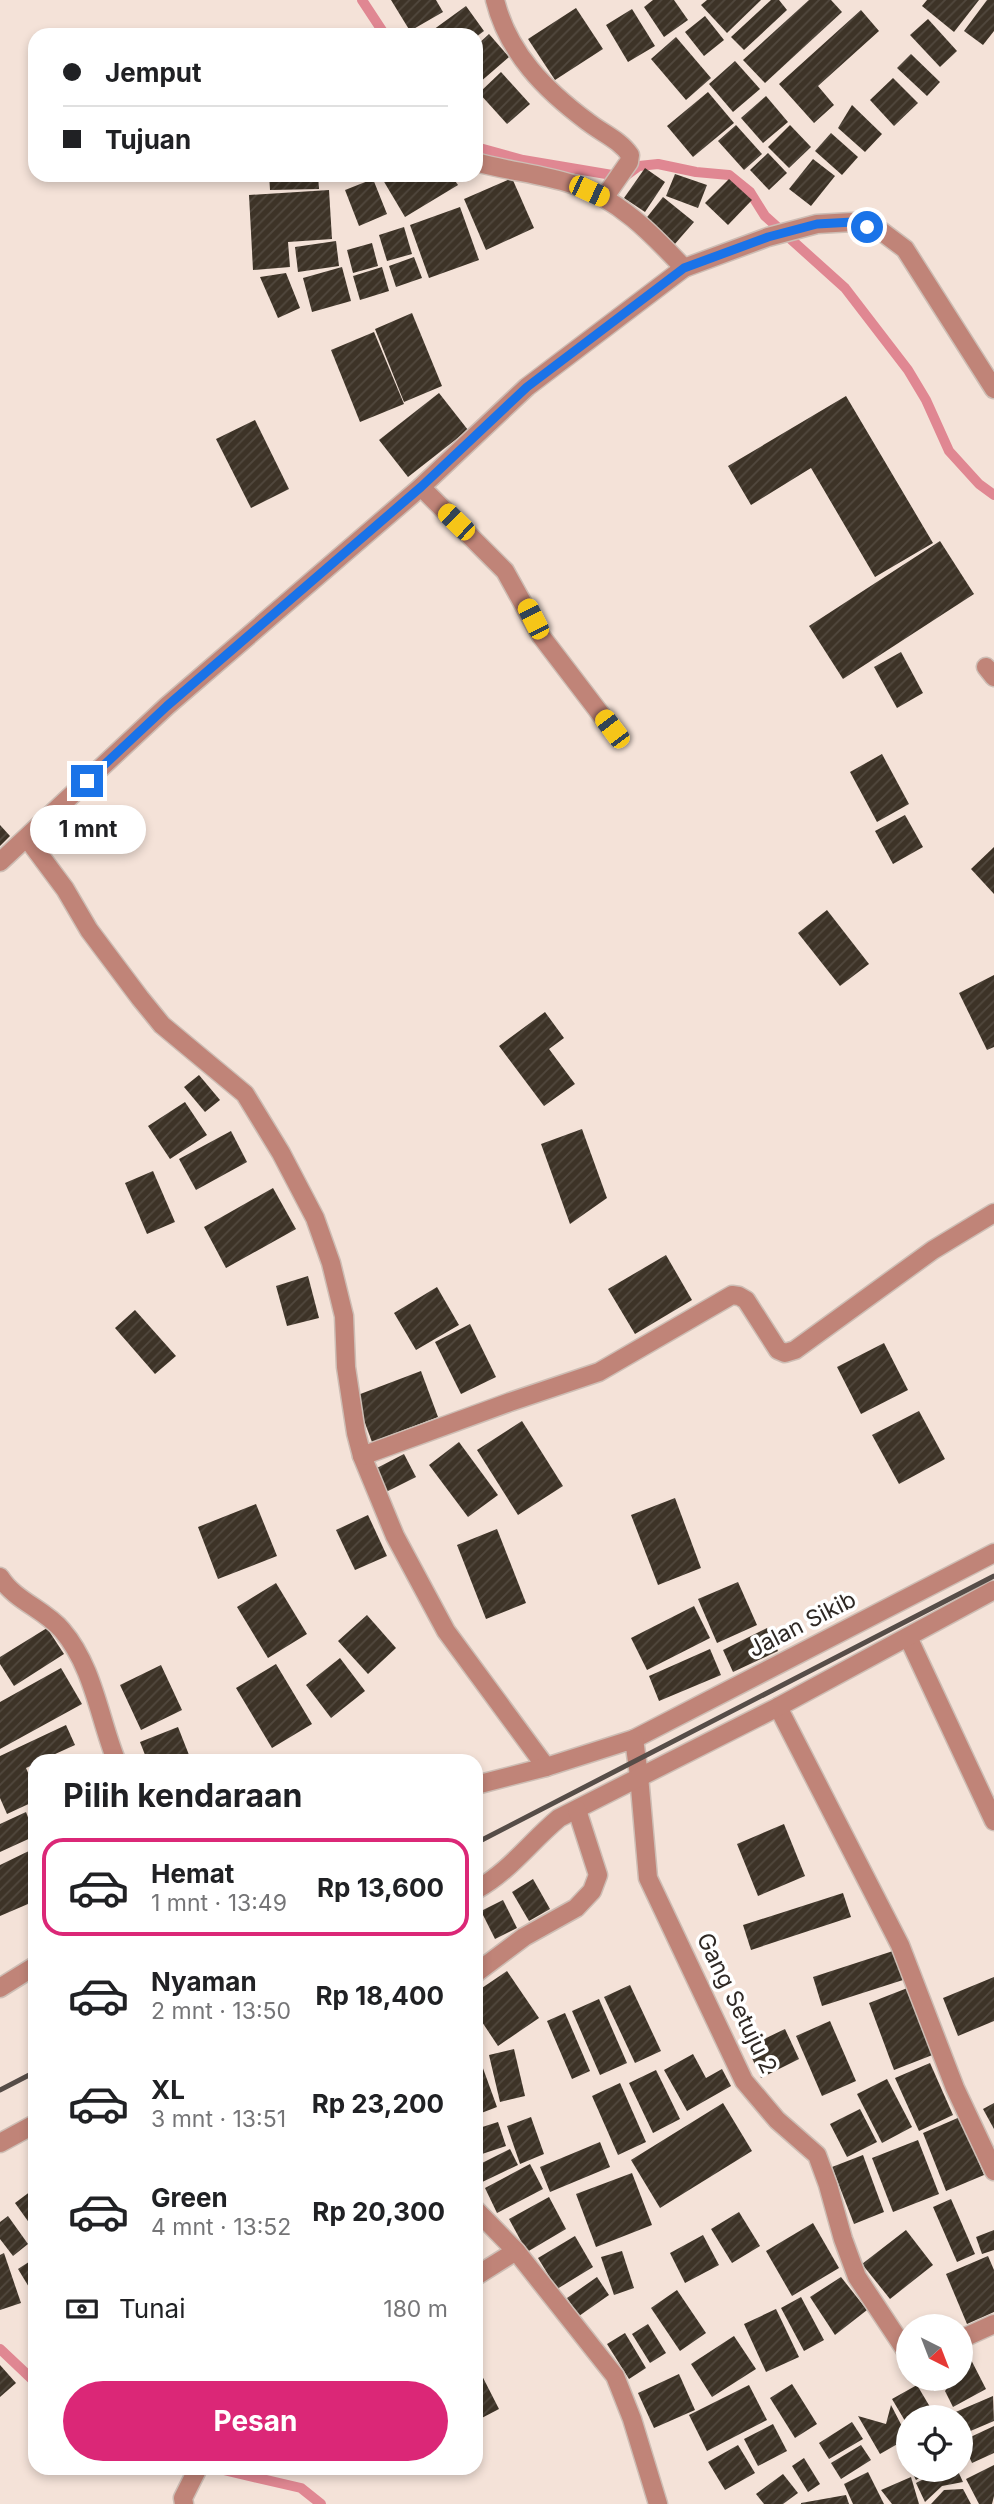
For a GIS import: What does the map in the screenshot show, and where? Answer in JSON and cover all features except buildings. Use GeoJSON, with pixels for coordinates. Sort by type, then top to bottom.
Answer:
{"type":"FeatureCollection","features":[{"type":"Feature","properties":{"kind":"street"},"geometry":{"type":"LineString","coordinates":[[495,0],[503,29],[520,57],[545,88],[623,145],[630,155],[629,162],[607,193]]}},
{"type":"Feature","properties":{"kind":"street"},"geometry":{"type":"LineString","coordinates":[[483,164],[607,193],[643,225],[684,268]]}},
{"type":"Feature","properties":{"kind":"street"},"geometry":{"type":"LineString","coordinates":[[0,862],[167,706],[421,487],[527,387],[684,268],[768,237],[817,224],[853,222],[881,231],[905,249],[994,389]]}},
{"type":"Feature","properties":{"kind":"street"},"geometry":{"type":"LineString","coordinates":[[421,487],[505,571],[541,636],[612,729]]}},
{"type":"Feature","properties":{"kind":"street"},"geometry":{"type":"LineString","coordinates":[[27,838],[132,988],[162,1025],[245,1094],[281,1153],[315,1218],[331,1263],[344,1316],[352,1411],[362,1457],[395,1536],[446,1630],[547,1767]]}},
{"type":"Feature","properties":{"kind":"street"},"geometry":{"type":"LineString","coordinates":[[362,1457],[599,1372],[732,1295],[746,1300],[778,1350],[785,1353],[795,1350],[933,1250],[994,1213]]}},
{"type":"Feature","properties":{"kind":"street","name":"Jalan Sikib"},"geometry":{"type":"LineString","coordinates":[[483,1783],[547,1767],[634,1739],[994,1553]]}},
{"type":"Feature","properties":{"kind":"street"},"geometry":{"type":"LineString","coordinates":[[0,1577],[7,1588],[61,1628],[79,1654],[114,1754]]}},
{"type":"Feature","properties":{"kind":"street"},"geometry":{"type":"LineString","coordinates":[[483,1885],[515,1864],[536,1838],[559,1818],[577,1810],[638,1768],[778,1707],[994,1590]]}},
{"type":"Feature","properties":{"kind":"street"},"geometry":{"type":"LineString","coordinates":[[908,1637],[994,1821]]}},
{"type":"Feature","properties":{"kind":"street"},"geometry":{"type":"LineString","coordinates":[[778,1707],[900,1945],[955,2088],[994,2171]]}},
{"type":"Feature","properties":{"kind":"street","name":"Gang Setuju 2"},"geometry":{"type":"LineString","coordinates":[[634,1739],[648,1878],[744,2081],[777,2120],[817,2155],[842,2239],[857,2277],[896,2336]]}},
{"type":"Feature","properties":{"kind":"street"},"geometry":{"type":"LineString","coordinates":[[483,1968],[524,1937],[576,1908],[592,1891],[598,1875],[577,1810]]}},
{"type":"Feature","properties":{"kind":"street"},"geometry":{"type":"LineString","coordinates":[[0,1988],[28,1970]]}},
{"type":"Feature","properties":{"kind":"street"},"geometry":{"type":"LineString","coordinates":[[0,2143],[28,2128]]}},
{"type":"Feature","properties":{"kind":"street"},"geometry":{"type":"LineString","coordinates":[[483,2217],[516,2251],[615,2376],[632,2419],[658,2504]]}},
{"type":"Feature","properties":{"kind":"street"},"geometry":{"type":"LineString","coordinates":[[483,2272],[516,2251]]}},
{"type":"Feature","properties":{"kind":"street"},"geometry":{"type":"LineString","coordinates":[[973,2334],[994,2324]]}},
{"type":"Feature","properties":{"kind":"street"},"geometry":{"type":"LineString","coordinates":[[184,2504],[183,2498],[194,2475]]}},
{"type":"Feature","properties":{"kind":"waterway"},"geometry":{"type":"LineString","coordinates":[[362,0],[380,28]]}},
{"type":"Feature","properties":{"kind":"waterway"},"geometry":{"type":"LineString","coordinates":[[483,149],[523,160],[624,177],[639,166],[658,164],[729,175],[750,192],[765,216],[845,288],[908,370],[926,400],[949,451],[979,484],[994,495]]}},
{"type":"Feature","properties":{"kind":"waterway"},"geometry":{"type":"LineString","coordinates":[[0,2349],[28,2375]]}},
{"type":"Feature","properties":{"kind":"waterway"},"geometry":{"type":"LineString","coordinates":[[245,2475],[301,2488],[321,2504]]}},
{"type":"Feature","properties":{"kind":"railway"},"geometry":{"type":"LineString","coordinates":[[483,1839],[994,1576]]}},
{"type":"Feature","properties":{"kind":"railway"},"geometry":{"type":"LineString","coordinates":[[0,2090],[28,2076]]}},
{"type":"Feature","properties":{"kind":"route"},"geometry":{"type":"LineString","coordinates":[[87,781],[167,706],[421,487],[527,387],[684,268],[768,237],[817,224],[853,222],[867,227]]}}]}
